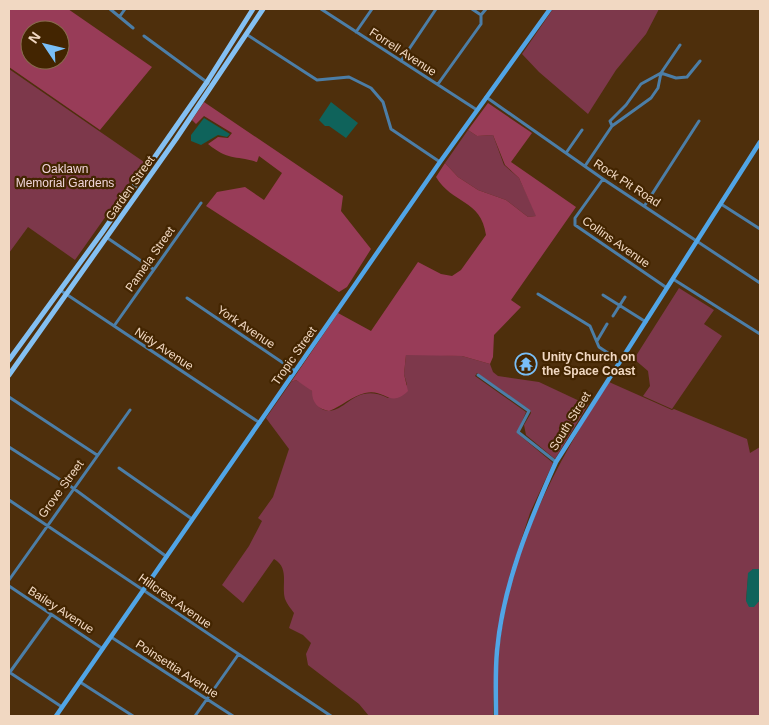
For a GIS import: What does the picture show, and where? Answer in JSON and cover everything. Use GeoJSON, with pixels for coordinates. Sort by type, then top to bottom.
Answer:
{"type":"FeatureCollection","features":[{"type":"Feature","properties":{"kind":"main road","name":"Garden Street"},"geometry":{"type":"LineString","coordinates":[[9,360],[101,234],[207,82],[253,9]]}},
{"type":"Feature","properties":{"kind":"main road","name":"Garden Street"},"geometry":{"type":"LineString","coordinates":[[9,376],[176,140],[263,9]]}},
{"type":"Feature","properties":{"kind":"main road"},"geometry":{"type":"LineString","coordinates":[[13,354],[23,356]]}},
{"type":"Feature","properties":{"kind":"street"},"geometry":{"type":"LineString","coordinates":[[110,9],[133,28]]}},
{"type":"Feature","properties":{"kind":"street"},"geometry":{"type":"LineString","coordinates":[[120,16],[125,9]]}},
{"type":"Feature","properties":{"kind":"street","name":"Forrell Avenue"},"geometry":{"type":"LineString","coordinates":[[321,9],[476,110]]}},
{"type":"Feature","properties":{"kind":"street"},"geometry":{"type":"LineString","coordinates":[[356,32],[372,9]]}},
{"type":"Feature","properties":{"kind":"street"},"geometry":{"type":"LineString","coordinates":[[402,61],[436,9]]}},
{"type":"Feature","properties":{"kind":"street"},"geometry":{"type":"LineString","coordinates":[[473,9],[481,15]]}},
{"type":"Feature","properties":{"kind":"street"},"geometry":{"type":"LineString","coordinates":[[438,84],[481,24],[481,15],[486,9]]}},
{"type":"Feature","properties":{"kind":"street","name":"Tropic Street"},"geometry":{"type":"LineString","coordinates":[[56,716],[476,110],[550,9]]}},
{"type":"Feature","properties":{"kind":"street"},"geometry":{"type":"LineString","coordinates":[[246,34],[317,80],[349,77],[371,88],[383,102],[391,129],[440,162]]}},
{"type":"Feature","properties":{"kind":"street"},"geometry":{"type":"LineString","coordinates":[[144,36],[213,86]]}},
{"type":"Feature","properties":{"kind":"street"},"geometry":{"type":"LineString","coordinates":[[585,166],[612,126],[651,98],[658,88],[661,73],[680,45]]}},
{"type":"Feature","properties":{"kind":"street"},"geometry":{"type":"LineString","coordinates":[[661,73],[676,78],[687,77],[700,61]]}},
{"type":"Feature","properties":{"kind":"street"},"geometry":{"type":"LineString","coordinates":[[612,126],[610,121],[626,105],[636,89],[661,73]]}},
{"type":"Feature","properties":{"kind":"street","name":"Rock Pit Road"},"geometry":{"type":"LineString","coordinates":[[486,97],[603,179],[698,240],[760,283]]}},
{"type":"Feature","properties":{"kind":"street"},"geometry":{"type":"LineString","coordinates":[[644,205],[699,121]]}},
{"type":"Feature","properties":{"kind":"street"},"geometry":{"type":"LineString","coordinates":[[566,153],[582,130]]}},
{"type":"Feature","properties":{"kind":"street"},"geometry":{"type":"LineString","coordinates":[[170,135],[176,140]]}},
{"type":"Feature","properties":{"kind":"street","name":"South Street"},"geometry":{"type":"LineString","coordinates":[[496,716],[497,651],[512,575],[532,514],[556,462],[760,142]]}},
{"type":"Feature","properties":{"kind":"street","name":"Collins Avenue"},"geometry":{"type":"LineString","coordinates":[[603,179],[575,218],[575,225],[667,288]]}},
{"type":"Feature","properties":{"kind":"street"},"geometry":{"type":"LineString","coordinates":[[128,194],[135,199]]}},
{"type":"Feature","properties":{"kind":"street","name":"Pamela Street"},"geometry":{"type":"LineString","coordinates":[[114,326],[201,203]]}},
{"type":"Feature","properties":{"kind":"street"},"geometry":{"type":"LineString","coordinates":[[721,204],[760,229]]}},
{"type":"Feature","properties":{"kind":"street"},"geometry":{"type":"LineString","coordinates":[[101,234],[153,269]]}},
{"type":"Feature","properties":{"kind":"street"},"geometry":{"type":"LineString","coordinates":[[81,260],[88,265]]}},
{"type":"Feature","properties":{"kind":"street"},"geometry":{"type":"LineString","coordinates":[[673,278],[760,334]]}},
{"type":"Feature","properties":{"kind":"street","name":"Nidy Avenue"},"geometry":{"type":"LineString","coordinates":[[60,289],[260,423]]}},
{"type":"Feature","properties":{"kind":"street"},"geometry":{"type":"LineString","coordinates":[[538,294],[590,326],[599,347],[620,361]]}},
{"type":"Feature","properties":{"kind":"street"},"geometry":{"type":"LineString","coordinates":[[603,295],[646,322]]}},
{"type":"Feature","properties":{"kind":"street"},"geometry":{"type":"LineString","coordinates":[[613,316],[625,297]]}},
{"type":"Feature","properties":{"kind":"street","name":"York Avenue"},"geometry":{"type":"LineString","coordinates":[[186,298],[295,371]]}},
{"type":"Feature","properties":{"kind":"street"},"geometry":{"type":"LineString","coordinates":[[597,341],[607,324]]}},
{"type":"Feature","properties":{"kind":"street"},"geometry":{"type":"LineString","coordinates":[[478,376],[528,411],[518,432],[556,462]]}},
{"type":"Feature","properties":{"kind":"street"},"geometry":{"type":"LineString","coordinates":[[9,397],[97,455]]}},
{"type":"Feature","properties":{"kind":"street","name":"Grove Street"},"geometry":{"type":"LineString","coordinates":[[9,580],[46,525],[130,410]]}},
{"type":"Feature","properties":{"kind":"street"},"geometry":{"type":"LineString","coordinates":[[9,447],[73,488],[167,557]]}},
{"type":"Feature","properties":{"kind":"street"},"geometry":{"type":"LineString","coordinates":[[119,468],[193,519]]}},
{"type":"Feature","properties":{"kind":"street","name":"Hillcrest Avenue"},"geometry":{"type":"LineString","coordinates":[[9,500],[331,716]]}},
{"type":"Feature","properties":{"kind":"street","name":"Bailey Avenue"},"geometry":{"type":"LineString","coordinates":[[9,586],[103,649]]}},
{"type":"Feature","properties":{"kind":"street"},"geometry":{"type":"LineString","coordinates":[[51,615],[9,672],[62,707]]}},
{"type":"Feature","properties":{"kind":"street","name":"Poinsettia Avenue"},"geometry":{"type":"LineString","coordinates":[[111,637],[232,716]]}},
{"type":"Feature","properties":{"kind":"street"},"geometry":{"type":"LineString","coordinates":[[195,716],[238,655]]}},
{"type":"Feature","properties":{"kind":"street"},"geometry":{"type":"LineString","coordinates":[[80,682],[133,716]]}},
{"type":"Feature","properties":{"kind":"green space"},"geometry":{"type":"Polygon","coordinates":[[[553,9],[659,9],[646,34],[616,70],[588,114],[539,72],[522,54],[553,9]]]}},
{"type":"Feature","properties":{"kind":"green space","name":"Oaklawn Memorial Gardens"},"geometry":{"type":"Polygon","coordinates":[[[9,69],[144,162],[75,260],[28,227],[9,253],[9,69]]]}},
{"type":"Feature","properties":{"kind":"green space"},"geometry":{"type":"Polygon","coordinates":[[[468,130],[477,136],[493,135],[504,165],[519,178],[537,216],[528,217],[506,200],[478,190],[458,177],[445,163],[468,130]]]}},
{"type":"Feature","properties":{"kind":"green space"},"geometry":{"type":"Polygon","coordinates":[[[679,288],[714,310],[704,324],[722,336],[672,409],[643,396],[650,386],[648,371],[634,359],[679,288]]]}},
{"type":"Feature","properties":{"kind":"green space"},"geometry":{"type":"Polygon","coordinates":[[[406,355],[462,356],[490,364],[493,372],[498,376],[539,382],[588,405],[555,459],[526,435],[524,425],[531,413],[530,410],[477,373],[475,376],[526,412],[517,433],[553,463],[530,513],[510,574],[495,650],[493,716],[369,716],[359,704],[308,665],[306,654],[311,643],[303,635],[289,628],[294,613],[285,599],[284,577],[279,563],[274,559],[243,603],[222,585],[249,546],[262,521],[258,518],[273,497],[289,449],[266,418],[291,382],[296,380],[306,386],[312,391],[321,409],[332,411],[358,396],[366,394],[376,394],[388,398],[407,385],[404,374],[406,355]]]}},
{"type":"Feature","properties":{"kind":"green space"},"geometry":{"type":"Polygon","coordinates":[[[609,382],[672,410],[674,409],[747,439],[750,453],[760,447],[760,569],[753,569],[748,578],[746,601],[758,602],[760,600],[760,716],[498,716],[498,659],[504,614],[524,544],[553,477],[570,445],[609,382]]]}},
{"type":"Feature","properties":{"kind":"shaded area"},"geometry":{"type":"Polygon","coordinates":[[[9,9],[68,9],[152,67],[100,130],[9,67],[9,9]]]}},
{"type":"Feature","properties":{"kind":"shaded area"},"geometry":{"type":"Polygon","coordinates":[[[204,102],[343,196],[341,211],[371,249],[347,287],[339,292],[206,206],[217,192],[245,187],[264,200],[282,173],[259,156],[257,162],[232,157],[221,153],[208,144],[218,137],[228,138],[232,133],[204,116],[196,124],[192,120],[204,102]]]}},
{"type":"Feature","properties":{"kind":"shaded area"},"geometry":{"type":"Polygon","coordinates":[[[488,103],[532,133],[511,162],[576,207],[511,300],[521,307],[494,335],[493,357],[490,364],[462,356],[406,355],[404,374],[408,391],[402,396],[392,398],[378,393],[365,393],[329,411],[322,409],[314,402],[312,391],[296,380],[291,382],[338,313],[371,331],[418,262],[441,274],[452,276],[461,270],[486,235],[483,223],[472,208],[443,186],[436,177],[445,163],[458,177],[478,190],[506,200],[528,217],[536,216],[519,178],[505,165],[493,135],[477,136],[468,130],[488,103]]]}},
{"type":"Feature","properties":{"kind":"water"},"geometry":{"type":"Polygon","coordinates":[[[331,102],[358,123],[346,138],[329,126],[325,126],[319,120],[331,102]]]}},
{"type":"Feature","properties":{"kind":"water"},"geometry":{"type":"Polygon","coordinates":[[[204,118],[230,134],[227,137],[218,135],[201,145],[191,141],[191,135],[204,118]]]}},
{"type":"Feature","properties":{"kind":"water"},"geometry":{"type":"Polygon","coordinates":[[[753,569],[760,569],[760,600],[754,607],[749,607],[746,601],[748,573],[753,569]]]}},
{"type":"Feature","properties":{"kind":"place","name":"Unity Church on the Space Coast"},"geometry":{"type":"Point","coordinates":[526,364]}}]}
